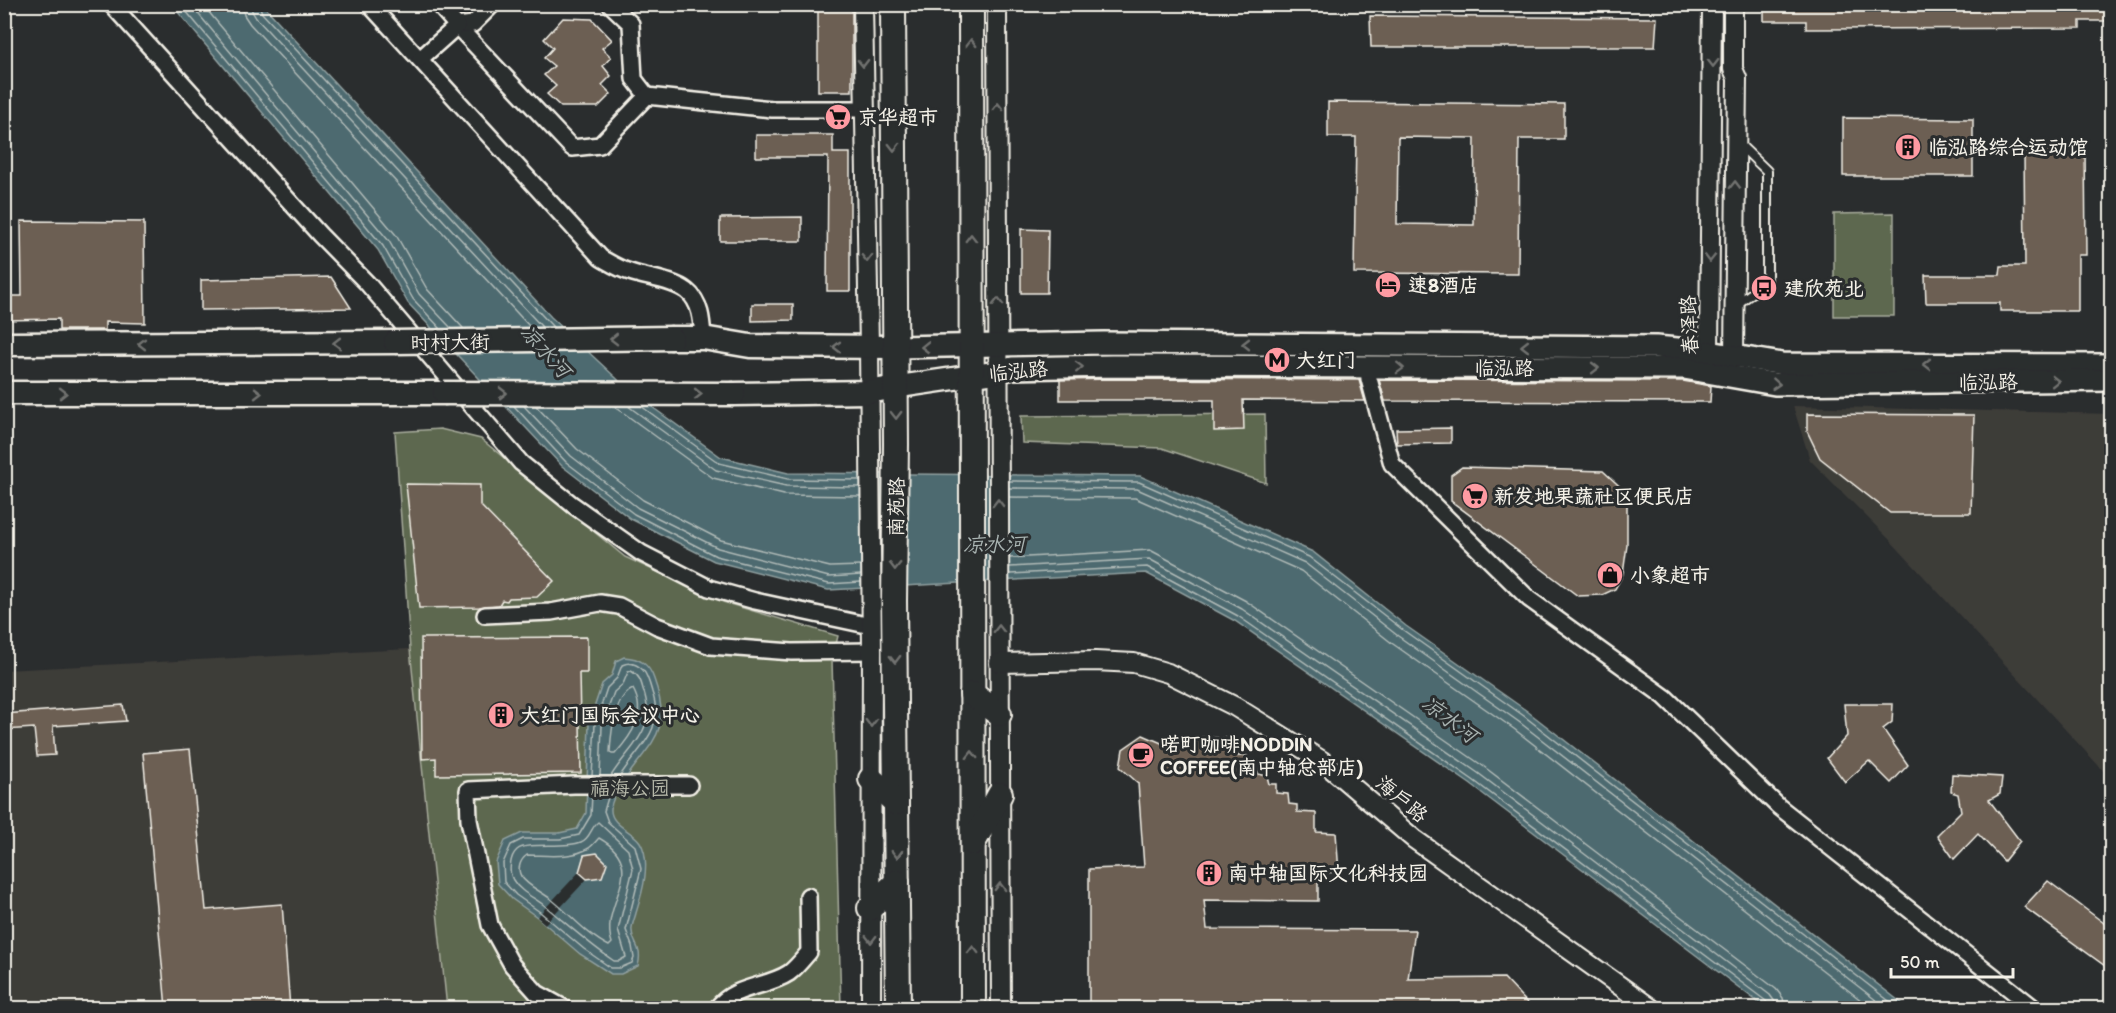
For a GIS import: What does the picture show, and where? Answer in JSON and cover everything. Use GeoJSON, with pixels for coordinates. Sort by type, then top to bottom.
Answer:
{"type":"FeatureCollection","features":[{"type":"Feature","properties":{"kind":"highway","name":"南苑路"},"geometry":{"type":"LineString","coordinates":[[893,4],[896,347],[894,601],[898,1008]]}},
{"type":"Feature","properties":{"kind":"highway"},"geometry":{"type":"LineString","coordinates":[[971,4],[973,1008]]}},
{"type":"Feature","properties":{"kind":"highway"},"geometry":{"type":"LineString","coordinates":[[972,694],[999,714]]}},
{"type":"Feature","properties":{"kind":"highway"},"geometry":{"type":"LineString","coordinates":[[871,779],[896,803]]}},
{"type":"Feature","properties":{"kind":"highway"},"geometry":{"type":"LineString","coordinates":[[972,845],[1000,794]]}},
{"type":"Feature","properties":{"kind":"highway"},"geometry":{"type":"LineString","coordinates":[[870,908],[897,882]]}},
{"type":"Feature","properties":{"kind":"main road","name":"时村大街"},"geometry":{"type":"LineString","coordinates":[[4,344],[703,338],[750,346],[896,347]]}},
{"type":"Feature","properties":{"kind":"main road","name":"临泓路"},"geometry":{"type":"LineString","coordinates":[[896,347],[1104,343],[1656,347],[1709,352],[1782,364],[2112,365]]}},
{"type":"Feature","properties":{"kind":"main road","name":"临泓路"},"geometry":{"type":"LineString","coordinates":[[896,387],[1012,368],[1112,366],[1684,368],[1774,384],[2112,380]]}},
{"type":"Feature","properties":{"kind":"main road"},"geometry":{"type":"LineString","coordinates":[[4,393],[734,394],[869,392],[896,387]]}},
{"type":"Feature","properties":{"kind":"street"},"geometry":{"type":"LineString","coordinates":[[111,4],[320,235],[367,283],[522,463],[573,505],[640,553],[709,588],[755,601],[871,626]]}},
{"type":"Feature","properties":{"kind":"street"},"geometry":{"type":"LineString","coordinates":[[369,4],[601,258],[628,272],[675,285],[687,291],[696,303],[702,319],[703,338]]}},
{"type":"Feature","properties":{"kind":"street"},"geometry":{"type":"LineString","coordinates":[[438,4],[572,148],[600,145],[647,96]]}},
{"type":"Feature","properties":{"kind":"street"},"geometry":{"type":"LineString","coordinates":[[420,59],[457,26],[473,24],[493,4]]}},
{"type":"Feature","properties":{"kind":"street"},"geometry":{"type":"LineString","coordinates":[[610,4],[631,24],[634,79],[647,96],[772,109],[864,109]]}},
{"type":"Feature","properties":{"kind":"street"},"geometry":{"type":"LineString","coordinates":[[863,4],[872,651],[871,1008]]}},
{"type":"Feature","properties":{"kind":"street"},"geometry":{"type":"LineString","coordinates":[[997,4],[1001,1008]]}},
{"type":"Feature","properties":{"kind":"street","name":"春泽路"},"geometry":{"type":"LineString","coordinates":[[1712,4],[1709,352],[1719,374],[1734,356]]}},
{"type":"Feature","properties":{"kind":"street"},"geometry":{"type":"LineString","coordinates":[[1733,4],[1732,69],[1737,78],[1734,356]]}},
{"type":"Feature","properties":{"kind":"street"},"geometry":{"type":"LineString","coordinates":[[1368,366],[1369,380],[1392,464],[1529,599],[1665,697],[1778,806],[2034,1008]]}},
{"type":"Feature","properties":{"kind":"street"},"geometry":{"type":"LineString","coordinates":[[485,615],[551,612],[600,603],[619,606],[657,626],[711,646],[792,652],[872,651]]}},
{"type":"Feature","properties":{"kind":"street","name":"海户路"},"geometry":{"type":"LineString","coordinates":[[999,663],[1095,661],[1134,663],[1168,674],[1234,706],[1321,760],[1414,839],[1651,1008]]}},
{"type":"Feature","properties":{"kind":"street"},"geometry":{"type":"LineString","coordinates":[[564,1008],[537,993],[518,972],[490,925],[469,820],[468,790],[574,785],[689,785]]}},
{"type":"Feature","properties":{"kind":"street"},"geometry":{"type":"LineString","coordinates":[[717,1008],[732,993],[764,985],[790,972],[809,952],[808,896]]}},
{"type":"Feature","properties":{"kind":"lane"},"geometry":{"type":"LineString","coordinates":[[1734,307],[1767,282],[1767,171],[1736,141]]}},
{"type":"Feature","properties":{"kind":"shaded area"},"geometry":{"type":"Polygon","coordinates":[[[1793,406],[2111,414],[2111,779],[1888,538],[1810,460],[1793,406]]]}},
{"type":"Feature","properties":{"kind":"shaded area"},"geometry":{"type":"Polygon","coordinates":[[[410,649],[447,1008],[5,1008],[5,670],[410,649]]]}},
{"type":"Feature","properties":{"kind":"green space"},"geometry":{"type":"Polygon","coordinates":[[[1894,213],[1894,316],[1834,316],[1834,214],[1894,213]]]}},
{"type":"Feature","properties":{"kind":"green space"},"geometry":{"type":"Polygon","coordinates":[[[1265,414],[1266,483],[1162,448],[1022,443],[1021,416],[1265,414]]]}},
{"type":"Feature","properties":{"kind":"green space","name":"福海公园"},"geometry":{"type":"Polygon","coordinates":[[[440,429],[481,439],[625,557],[723,602],[838,636],[832,660],[841,1008],[447,1008],[410,649],[395,432],[440,429]]]}},
{"type":"Feature","properties":{"kind":"water","name":"凉水河"},"geometry":{"type":"Polygon","coordinates":[[[172,5],[263,5],[551,317],[630,391],[721,457],[788,473],[1140,476],[1313,552],[1406,626],[1527,711],[1908,1008],[1766,1008],[1470,784],[1235,621],[1146,573],[828,590],[714,561],[631,519],[562,466],[408,303],[378,250],[172,5]]]}},
{"type":"Feature","properties":{"kind":"water"},"geometry":{"type":"Polygon","coordinates":[[[624,657],[639,660],[649,669],[654,679],[661,713],[656,737],[622,784],[611,806],[612,815],[618,824],[640,842],[644,850],[646,868],[632,929],[639,950],[638,966],[621,974],[611,974],[580,954],[512,899],[498,884],[496,862],[505,841],[522,833],[559,833],[577,829],[586,813],[589,723],[602,684],[612,675],[616,661],[624,657]]]}},
{"type":"Feature","properties":{"kind":"pier"},"geometry":{"type":"Polygon","coordinates":[[[579,872],[587,879],[545,924],[537,917],[579,872]]]}},
{"type":"Feature","properties":{"kind":"building"},"geometry":{"type":"Polygon","coordinates":[[[818,4],[852,4],[852,91],[818,91],[818,4]]]}},
{"type":"Feature","properties":{"kind":"building"},"geometry":{"type":"Polygon","coordinates":[[[1764,4],[2112,4],[2112,21],[2080,21],[2080,28],[1806,29],[1806,21],[1764,21],[1764,4]]]}},
{"type":"Feature","properties":{"kind":"building"},"geometry":{"type":"Polygon","coordinates":[[[1370,16],[1657,18],[1655,47],[1371,47],[1370,16]]]}},
{"type":"Feature","properties":{"kind":"building"},"geometry":{"type":"Polygon","coordinates":[[[563,18],[592,19],[612,40],[602,48],[611,57],[603,66],[611,76],[602,85],[611,94],[598,107],[561,107],[547,94],[556,86],[544,75],[554,66],[544,58],[553,48],[544,39],[563,18]]]}},
{"type":"Feature","properties":{"kind":"building"},"geometry":{"type":"Polygon","coordinates":[[[1328,102],[1564,104],[1564,139],[1519,139],[1518,274],[1354,273],[1356,137],[1328,137],[1328,102]],[[1398,137],[1397,224],[1474,225],[1475,138],[1398,137]]]}},
{"type":"Feature","properties":{"kind":"building","name":"临泓路综合运动馆"},"geometry":{"type":"Polygon","coordinates":[[[1843,118],[1973,119],[1973,176],[1843,176],[1843,118]]]}},
{"type":"Feature","properties":{"kind":"building"},"geometry":{"type":"Polygon","coordinates":[[[756,135],[833,135],[833,153],[850,153],[850,291],[827,291],[828,157],[756,157],[756,135]]]}},
{"type":"Feature","properties":{"kind":"building"},"geometry":{"type":"Polygon","coordinates":[[[2085,146],[2086,255],[2078,255],[2078,311],[2000,311],[2000,303],[1926,303],[1925,275],[2000,275],[2001,266],[2025,266],[2024,148],[2085,146]]]}},
{"type":"Feature","properties":{"kind":"building"},"geometry":{"type":"Polygon","coordinates":[[[802,217],[802,241],[720,241],[720,218],[802,217]]]}},
{"type":"Feature","properties":{"kind":"building"},"geometry":{"type":"Polygon","coordinates":[[[21,221],[144,222],[145,323],[105,322],[105,330],[59,330],[59,319],[4,320],[4,296],[22,296],[21,221]]]}},
{"type":"Feature","properties":{"kind":"building"},"geometry":{"type":"Polygon","coordinates":[[[1021,229],[1048,230],[1047,293],[1021,293],[1021,229]]]}},
{"type":"Feature","properties":{"kind":"building"},"geometry":{"type":"Polygon","coordinates":[[[331,277],[351,308],[201,310],[201,280],[331,277]]]}},
{"type":"Feature","properties":{"kind":"building"},"geometry":{"type":"Polygon","coordinates":[[[752,304],[793,304],[793,320],[752,321],[752,304]]]}},
{"type":"Feature","properties":{"kind":"building"},"geometry":{"type":"Polygon","coordinates":[[[1060,380],[1359,380],[1365,401],[1243,400],[1244,430],[1214,431],[1214,400],[1060,400],[1060,380]]]}},
{"type":"Feature","properties":{"kind":"building"},"geometry":{"type":"Polygon","coordinates":[[[1379,380],[1683,381],[1711,386],[1710,402],[1385,401],[1379,380]]]}},
{"type":"Feature","properties":{"kind":"building"},"geometry":{"type":"Polygon","coordinates":[[[1807,414],[1974,415],[1971,513],[1890,513],[1820,458],[1807,431],[1807,414]]]}},
{"type":"Feature","properties":{"kind":"building"},"geometry":{"type":"Polygon","coordinates":[[[1451,428],[1451,443],[1397,444],[1396,429],[1451,428]]]}},
{"type":"Feature","properties":{"kind":"building"},"geometry":{"type":"Polygon","coordinates":[[[1462,467],[1603,471],[1627,493],[1627,545],[1623,574],[1615,589],[1602,595],[1578,596],[1451,501],[1451,475],[1462,467]]]}},
{"type":"Feature","properties":{"kind":"building"},"geometry":{"type":"Polygon","coordinates":[[[406,484],[480,485],[480,505],[554,581],[537,597],[509,598],[507,601],[502,600],[499,605],[419,608],[406,484]]]}},
{"type":"Feature","properties":{"kind":"building","name":"大红门国际会议中心"},"geometry":{"type":"Polygon","coordinates":[[[587,637],[587,673],[579,673],[581,773],[436,775],[436,758],[422,759],[421,638],[587,637]]]}},
{"type":"Feature","properties":{"kind":"building"},"geometry":{"type":"Polygon","coordinates":[[[1844,704],[1893,704],[1892,722],[1883,729],[1908,765],[1891,783],[1869,761],[1845,782],[1827,758],[1847,736],[1844,704]]]}},
{"type":"Feature","properties":{"kind":"building"},"geometry":{"type":"Polygon","coordinates":[[[123,705],[126,721],[53,726],[55,755],[37,756],[34,728],[4,730],[4,714],[123,705]]]}},
{"type":"Feature","properties":{"kind":"building","name":"南中轴国际文化科技园"},"geometry":{"type":"Polygon","coordinates":[[[1143,735],[1166,745],[1195,746],[1195,737],[1227,738],[1227,747],[1236,747],[1237,756],[1247,756],[1249,767],[1257,767],[1258,774],[1267,776],[1269,784],[1276,784],[1276,793],[1288,794],[1289,804],[1297,805],[1297,812],[1316,813],[1316,832],[1336,833],[1339,872],[1318,873],[1318,901],[1204,900],[1207,929],[1415,930],[1408,979],[1504,978],[1532,1008],[1089,1008],[1089,869],[1144,867],[1138,783],[1120,767],[1123,749],[1143,735]]]}},
{"type":"Feature","properties":{"kind":"building"},"geometry":{"type":"Polygon","coordinates":[[[190,749],[206,910],[282,904],[290,1008],[166,1008],[143,753],[190,749]]]}},
{"type":"Feature","properties":{"kind":"building"},"geometry":{"type":"Polygon","coordinates":[[[1952,774],[2002,777],[2000,794],[1989,800],[2020,841],[2004,861],[1978,834],[1954,859],[1937,835],[1961,811],[1958,794],[1951,792],[1952,774]]]}},
{"type":"Feature","properties":{"kind":"building"},"geometry":{"type":"Polygon","coordinates":[[[597,853],[607,863],[602,877],[587,879],[579,872],[584,855],[597,853]]]}},
{"type":"Feature","properties":{"kind":"building"},"geometry":{"type":"Polygon","coordinates":[[[2048,881],[2112,929],[2112,971],[2024,907],[2048,881]]]}},
{"type":"Feature","properties":{"kind":"place","name":"京华超市"},"geometry":{"type":"Point","coordinates":[838,117]}},
{"type":"Feature","properties":{"kind":"place","name":"临泓路综合运动馆"},"geometry":{"type":"Point","coordinates":[1908,147]}},
{"type":"Feature","properties":{"kind":"place","name":"速8酒店"},"geometry":{"type":"Point","coordinates":[1388,285]}},
{"type":"Feature","properties":{"kind":"place","name":"建欣苑北"},"geometry":{"type":"Point","coordinates":[1764,288]}},
{"type":"Feature","properties":{"kind":"place","name":"大红门"},"geometry":{"type":"Point","coordinates":[1277,360]}},
{"type":"Feature","properties":{"kind":"place","name":"新发地果蔬社区便民店"},"geometry":{"type":"Point","coordinates":[1475,496]}},
{"type":"Feature","properties":{"kind":"place","name":"小象超市"},"geometry":{"type":"Point","coordinates":[1610,575]}},
{"type":"Feature","properties":{"kind":"place","name":"大红门国际会议中心"},"geometry":{"type":"Point","coordinates":[501,715]}},
{"type":"Feature","properties":{"kind":"place","name":"喏町咖啡NODDIN COFFEE(南中轴总部店)"},"geometry":{"type":"Point","coordinates":[1141,755]}},
{"type":"Feature","properties":{"kind":"place","name":"南中轴国际文化科技园"},"geometry":{"type":"Point","coordinates":[1209,873]}}]}
